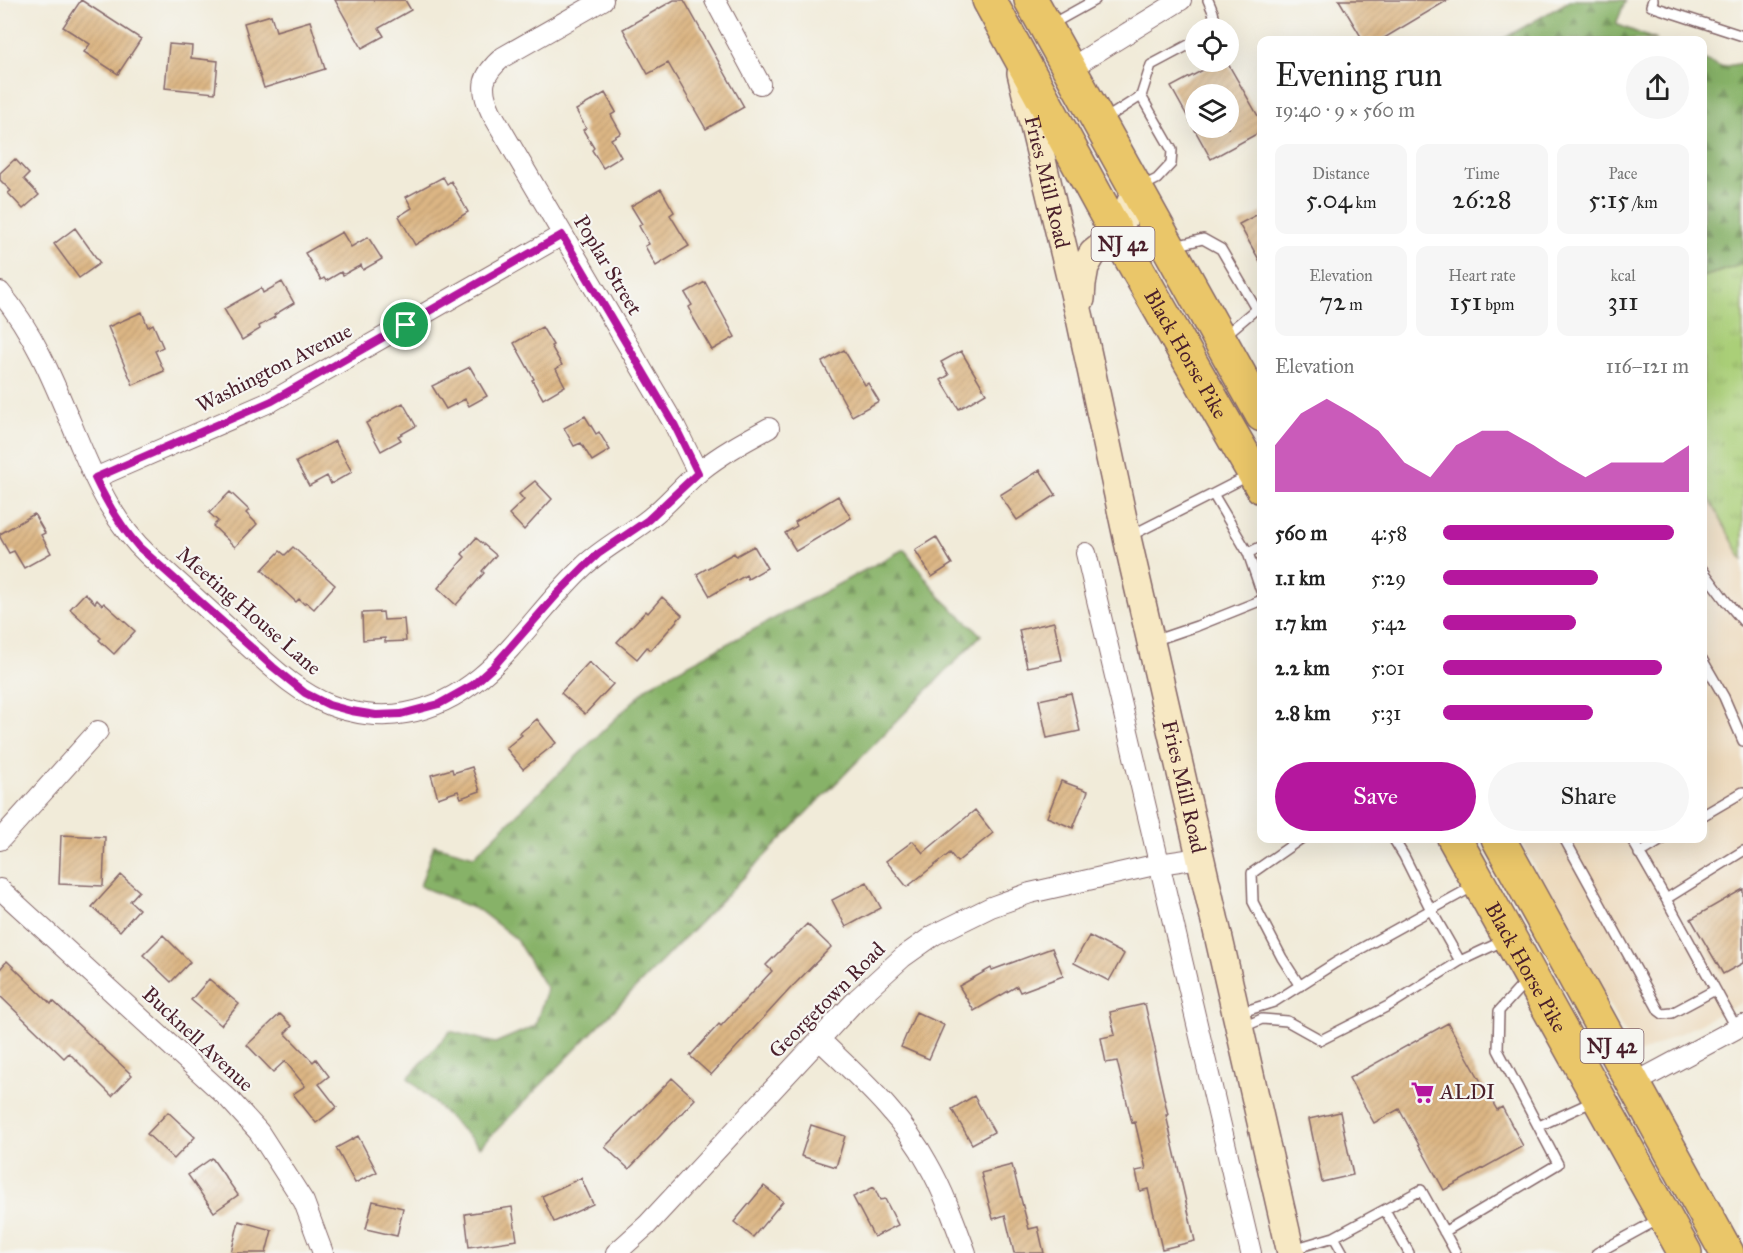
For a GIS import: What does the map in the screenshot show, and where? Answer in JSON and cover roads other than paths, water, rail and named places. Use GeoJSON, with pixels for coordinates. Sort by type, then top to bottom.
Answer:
{"type":"FeatureCollection","features":[{"type":"Feature","properties":{"kind":"highway","name":"Black Horse Pike"},"geometry":{"type":"LineString","coordinates":[[989,0],[1117,234],[1257,478]]}},
{"type":"Feature","properties":{"kind":"highway","name":"Black Horse Pike"},"geometry":{"type":"LineString","coordinates":[[1039,14],[1257,406]]}},
{"type":"Feature","properties":{"kind":"highway","name":"Black Horse Pike"},"geometry":{"type":"LineString","coordinates":[[1457,843],[1685,1253]]}},
{"type":"Feature","properties":{"kind":"highway","name":"Black Horse Pike"},"geometry":{"type":"LineString","coordinates":[[1501,843],[1727,1253]]}},
{"type":"Feature","properties":{"kind":"highway"},"geometry":{"type":"LineString","coordinates":[[1532,976],[1549,970],[1557,972],[1564,978],[1609,1041]]}},
{"type":"Feature","properties":{"kind":"main road","name":"Fries Mill Road"},"geometry":{"type":"LineString","coordinates":[[1014,46],[1080,318],[1127,537],[1291,1251]]}},
{"type":"Feature","properties":{"kind":"main road","name":"Fries Mill Road"},"geometry":{"type":"LineString","coordinates":[[1080,318],[1085,267],[1093,253],[1117,234],[1137,190]]}},
{"type":"Feature","properties":{"kind":"street","name":"Poplar Street"},"geometry":{"type":"LineString","coordinates":[[603,0],[503,57],[491,68],[484,80],[483,91],[491,112],[674,424],[698,473]]}},
{"type":"Feature","properties":{"kind":"street"},"geometry":{"type":"LineString","coordinates":[[1069,69],[1181,0]]}},
{"type":"Feature","properties":{"kind":"street"},"geometry":{"type":"LineString","coordinates":[[717,1],[760,84]]}},
{"type":"Feature","properties":{"kind":"street","name":"Washington Avenue"},"geometry":{"type":"LineString","coordinates":[[95,478],[272,401],[562,235]]}},
{"type":"Feature","properties":{"kind":"street","name":"Meeting House Lane"},"geometry":{"type":"LineString","coordinates":[[0,292],[25,326],[42,357],[95,478],[114,515],[139,547],[305,693],[340,708],[364,714],[389,715],[426,708],[451,698],[473,685],[493,667],[559,592],[598,554],[648,520],[698,473],[730,450],[769,428]]}},
{"type":"Feature","properties":{"kind":"street","name":"Fries Mill Road"},"geometry":{"type":"LineString","coordinates":[[1086,553],[1251,1253]]}},
{"type":"Feature","properties":{"kind":"street"},"geometry":{"type":"LineString","coordinates":[[0,840],[98,731]]}},
{"type":"Feature","properties":{"kind":"street","name":"Georgetown Road"},"geometry":{"type":"LineString","coordinates":[[616,1253],[647,1226],[857,999],[921,944],[951,925],[1030,893],[1159,864],[1200,858]]}},
{"type":"Feature","properties":{"kind":"street","name":"Bucknell Avenue"},"geometry":{"type":"LineString","coordinates":[[0,889],[230,1100],[259,1132],[304,1202],[323,1253]]}},
{"type":"Feature","properties":{"kind":"street"},"geometry":{"type":"LineString","coordinates":[[1633,1084],[1740,1027]]}},
{"type":"Feature","properties":{"kind":"street"},"geometry":{"type":"LineString","coordinates":[[819,1039],[876,1095],[914,1141],[939,1185],[966,1253]]}},
{"type":"Feature","properties":{"kind":"lane"},"geometry":{"type":"LineString","coordinates":[[1039,14],[1095,0]]}},
{"type":"Feature","properties":{"kind":"lane"},"geometry":{"type":"LineString","coordinates":[[1208,0],[1214,18]]}},
{"type":"Feature","properties":{"kind":"lane"},"geometry":{"type":"LineString","coordinates":[[1653,0],[1651,6],[1743,36]]}},
{"type":"Feature","properties":{"kind":"lane"},"geometry":{"type":"LineString","coordinates":[[1099,122],[1141,96],[1151,65],[1185,47]]}},
{"type":"Feature","properties":{"kind":"lane"},"geometry":{"type":"LineString","coordinates":[[1137,190],[1157,180],[1172,164],[1172,150],[1141,96]]}},
{"type":"Feature","properties":{"kind":"lane"},"geometry":{"type":"LineString","coordinates":[[1168,247],[1203,239],[1221,249],[1257,308]]}},
{"type":"Feature","properties":{"kind":"lane"},"geometry":{"type":"LineString","coordinates":[[1220,339],[1257,312]]}},
{"type":"Feature","properties":{"kind":"lane"},"geometry":{"type":"LineString","coordinates":[[1127,537],[1213,494],[1257,480]]}},
{"type":"Feature","properties":{"kind":"lane"},"geometry":{"type":"LineString","coordinates":[[1213,494],[1248,553],[1257,579]]}},
{"type":"Feature","properties":{"kind":"lane"},"geometry":{"type":"LineString","coordinates":[[1248,553],[1257,548]]}},
{"type":"Feature","properties":{"kind":"lane"},"geometry":{"type":"LineString","coordinates":[[1707,576],[1743,621]]}},
{"type":"Feature","properties":{"kind":"lane"},"geometry":{"type":"LineString","coordinates":[[1151,641],[1197,626],[1257,602]]}},
{"type":"Feature","properties":{"kind":"lane"},"geometry":{"type":"LineString","coordinates":[[1707,668],[1724,697],[1743,741]]}},
{"type":"Feature","properties":{"kind":"lane"},"geometry":{"type":"LineString","coordinates":[[1707,813],[1743,792]]}},
{"type":"Feature","properties":{"kind":"lane"},"geometry":{"type":"LineString","coordinates":[[1295,843],[1252,873],[1253,902],[1276,948],[1300,986]]}},
{"type":"Feature","properties":{"kind":"lane"},"geometry":{"type":"LineString","coordinates":[[1396,843],[1460,961]]}},
{"type":"Feature","properties":{"kind":"lane"},"geometry":{"type":"LineString","coordinates":[[1567,843],[1659,1011],[1664,1014],[1672,1013],[1715,990]]}},
{"type":"Feature","properties":{"kind":"lane"},"geometry":{"type":"LineString","coordinates":[[1634,843],[1715,990],[1740,1027]]}},
{"type":"Feature","properties":{"kind":"lane"},"geometry":{"type":"LineString","coordinates":[[1640,854],[1657,843]]}},
{"type":"Feature","properties":{"kind":"lane"},"geometry":{"type":"LineString","coordinates":[[1666,898],[1743,851]]}},
{"type":"Feature","properties":{"kind":"lane"},"geometry":{"type":"LineString","coordinates":[[1239,1021],[1274,1002],[1335,963],[1479,883]]}},
{"type":"Feature","properties":{"kind":"lane"},"geometry":{"type":"LineString","coordinates":[[1239,1021],[1262,1019],[1287,1021],[1321,1040],[1390,1005],[1460,961],[1510,938]]}},
{"type":"Feature","properties":{"kind":"lane"},"geometry":{"type":"LineString","coordinates":[[1444,1232],[1558,1164],[1498,1050],[1498,1011],[1532,976]]}},
{"type":"Feature","properties":{"kind":"lane"},"geometry":{"type":"LineString","coordinates":[[1539,1126],[1599,1099]]}},
{"type":"Feature","properties":{"kind":"lane"},"geometry":{"type":"LineString","coordinates":[[1291,1251],[1334,1237],[1421,1190],[1456,1253]]}},
{"type":"Feature","properties":{"kind":"lane"},"geometry":{"type":"LineString","coordinates":[[1385,1210],[1409,1253]]}},
{"type":"Feature","properties":{"kind":"lane"},"geometry":{"type":"LineString","coordinates":[[1597,1253],[1664,1216]]}},
{"type":"Feature","properties":{"kind":"lane"},"geometry":{"type":"LineString","coordinates":[[1334,1237],[1342,1253]]}},
{"type":"Feature","properties":{"kind":"place","name":"ALDI"},"geometry":{"type":"Point","coordinates":[1422,1092]}}]}
